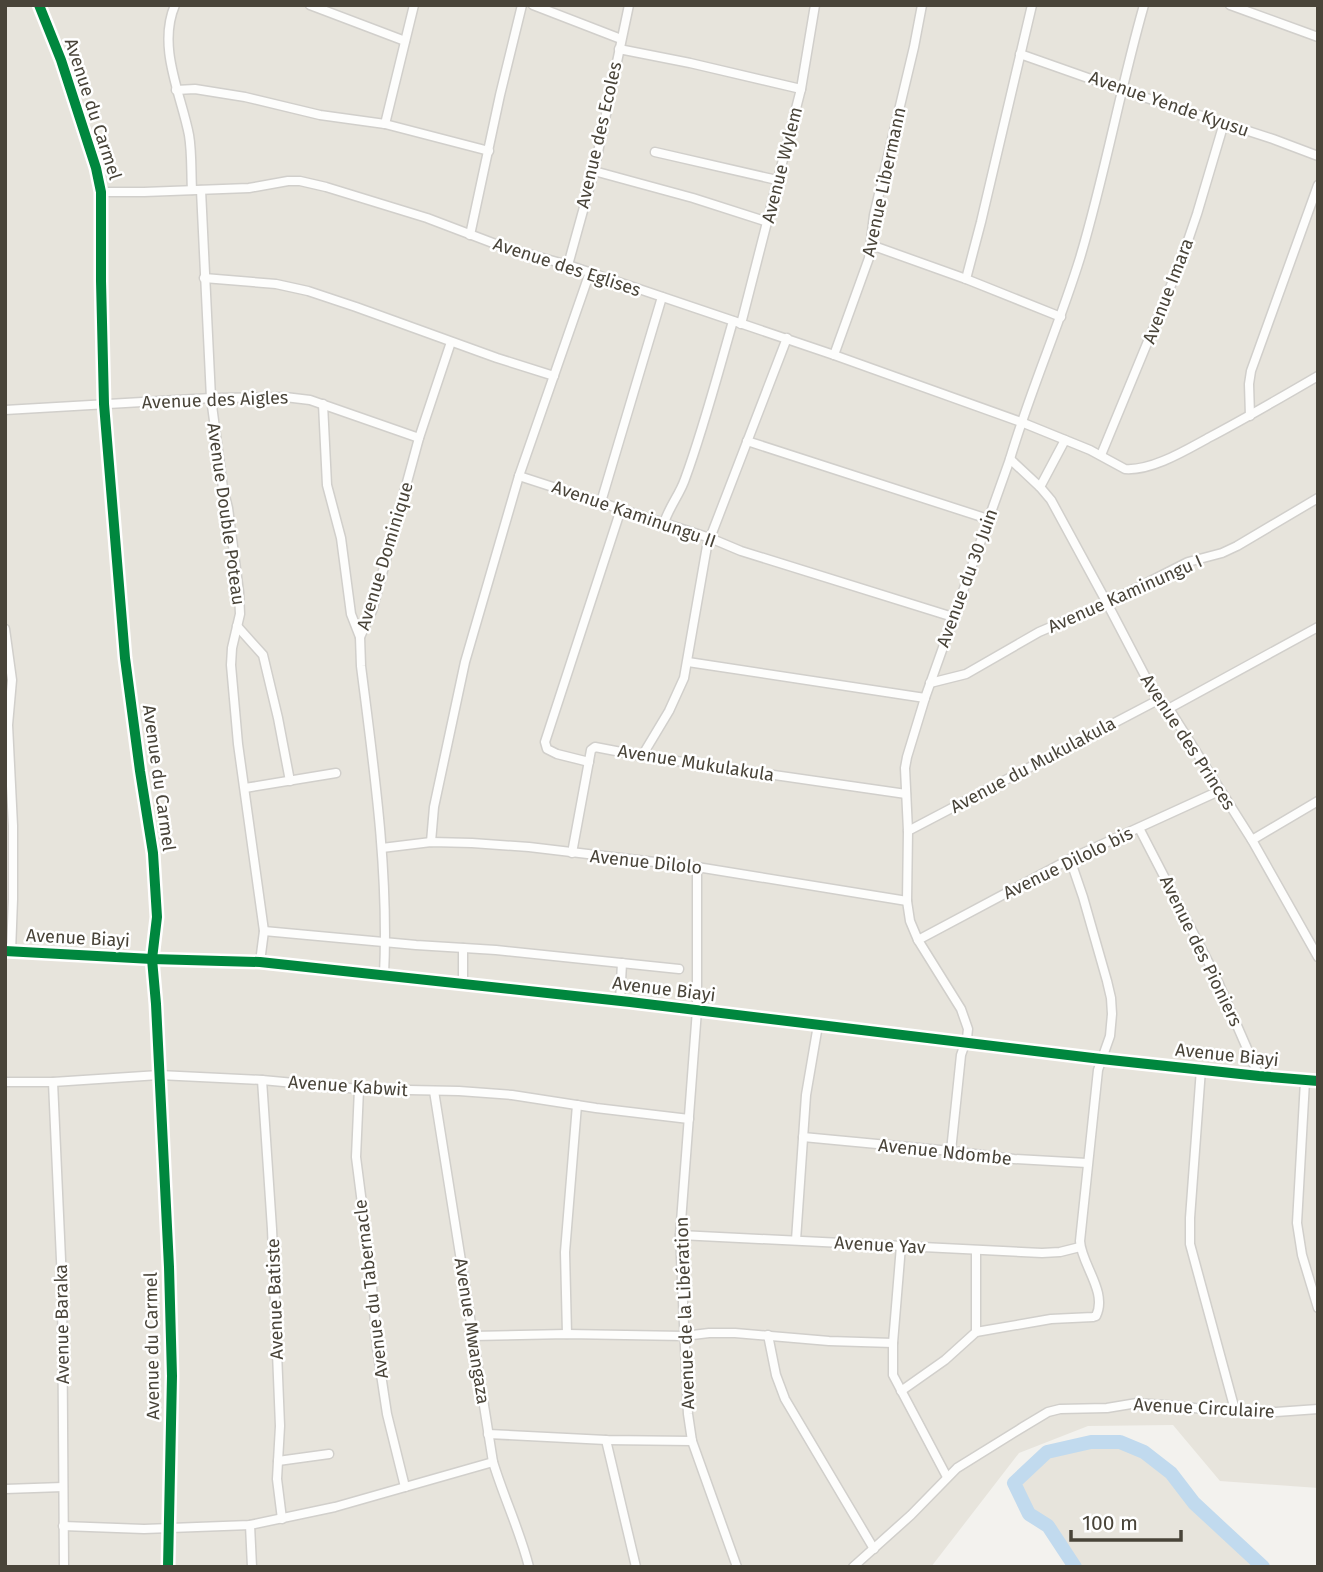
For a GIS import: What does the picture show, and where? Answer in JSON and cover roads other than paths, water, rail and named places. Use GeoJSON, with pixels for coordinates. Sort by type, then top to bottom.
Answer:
{"type":"FeatureCollection","features":[{"type":"Feature","properties":{"kind":"street","name":"Avenue du Carmel"},"geometry":{"type":"LineString","coordinates":[[38,5],[61,60],[96,168],[101,192],[104,404],[125,658],[153,853],[157,917],[152,959],[169,1267],[172,1376],[168,1567]]}},
{"type":"Feature","properties":{"kind":"street","name":"Avenue Double Poteau"},"geometry":{"type":"LineString","coordinates":[[175,5],[169,28],[170,58],[190,138],[197,190],[211,398],[239,592],[240,614],[232,648],[232,665],[238,744],[264,931],[260,962]]}},
{"type":"Feature","properties":{"kind":"street"},"geometry":{"type":"LineString","coordinates":[[310,5],[405,41]]}},
{"type":"Feature","properties":{"kind":"street"},"geometry":{"type":"LineString","coordinates":[[385,124],[415,5]]}},
{"type":"Feature","properties":{"kind":"street"},"geometry":{"type":"LineString","coordinates":[[470,235],[522,5]]}},
{"type":"Feature","properties":{"kind":"street"},"geometry":{"type":"LineString","coordinates":[[533,5],[621,39]]}},
{"type":"Feature","properties":{"kind":"street","name":"Avenue des Ecoles"},"geometry":{"type":"LineString","coordinates":[[568,265],[594,171],[629,5]]}},
{"type":"Feature","properties":{"kind":"street","name":"Avenue Wylem"},"geometry":{"type":"LineString","coordinates":[[664,523],[670,506],[684,483],[693,457],[768,222],[801,89],[815,5]]}},
{"type":"Feature","properties":{"kind":"street"},"geometry":{"type":"LineString","coordinates":[[966,279],[1032,5]]}},
{"type":"Feature","properties":{"kind":"street","name":"Avenue du 30 Juin"},"geometry":{"type":"LineString","coordinates":[[951,1151],[961,1055],[968,1030],[961,1009],[918,940],[910,921],[905,776],[907,757],[1021,422],[1061,317],[1093,211],[1144,5]]}},
{"type":"Feature","properties":{"kind":"street"},"geometry":{"type":"LineString","coordinates":[[1230,5],[1318,37]]}},
{"type":"Feature","properties":{"kind":"street","name":"Avenue Libermann"},"geometry":{"type":"LineString","coordinates":[[834,355],[871,245],[879,194],[916,39],[919,6]]}},
{"type":"Feature","properties":{"kind":"street"},"geometry":{"type":"LineString","coordinates":[[619,49],[801,89]]}},
{"type":"Feature","properties":{"kind":"street","name":"Avenue Yende Kyusu"},"geometry":{"type":"LineString","coordinates":[[1020,54],[1318,156]]}},
{"type":"Feature","properties":{"kind":"street"},"geometry":{"type":"LineString","coordinates":[[176,90],[195,89],[245,97],[328,116],[385,124],[489,151]]}},
{"type":"Feature","properties":{"kind":"street","name":"Avenue Imara"},"geometry":{"type":"LineString","coordinates":[[1101,455],[1181,261],[1198,214],[1224,123]]}},
{"type":"Feature","properties":{"kind":"street"},"geometry":{"type":"LineString","coordinates":[[655,152],[777,180]]}},
{"type":"Feature","properties":{"kind":"street"},"geometry":{"type":"LineString","coordinates":[[594,171],[768,222]]}},
{"type":"Feature","properties":{"kind":"street","name":"Avenue des Eglises"},"geometry":{"type":"LineString","coordinates":[[101,192],[249,188],[282,181],[300,181],[326,187],[787,338],[1021,422],[1101,455],[1125,469],[1144,467],[1184,450],[1250,416],[1318,376]]}},
{"type":"Feature","properties":{"kind":"street"},"geometry":{"type":"LineString","coordinates":[[1250,416],[1251,371],[1318,185]]}},
{"type":"Feature","properties":{"kind":"street"},"geometry":{"type":"LineString","coordinates":[[871,245],[1061,317]]}},
{"type":"Feature","properties":{"kind":"street"},"geometry":{"type":"LineString","coordinates":[[431,842],[434,807],[468,650],[519,476],[590,272]]}},
{"type":"Feature","properties":{"kind":"street"},"geometry":{"type":"LineString","coordinates":[[204,278],[276,284],[308,291],[554,376]]}},
{"type":"Feature","properties":{"kind":"street"},"geometry":{"type":"LineString","coordinates":[[601,502],[662,297]]}},
{"type":"Feature","properties":{"kind":"street"},"geometry":{"type":"LineString","coordinates":[[642,756],[681,688],[710,538],[787,338]]}},
{"type":"Feature","properties":{"kind":"street","name":"Avenue Dominique"},"geometry":{"type":"LineString","coordinates":[[384,975],[386,943],[382,848],[360,666],[360,637],[375,602],[419,438],[451,342]]}},
{"type":"Feature","properties":{"kind":"street","name":"Avenue des Aigles"},"geometry":{"type":"LineString","coordinates":[[5,410],[211,398],[285,397],[310,400],[419,438]]}},
{"type":"Feature","properties":{"kind":"street"},"geometry":{"type":"LineString","coordinates":[[323,404],[327,485],[341,538],[351,614],[360,637]]}},
{"type":"Feature","properties":{"kind":"street"},"geometry":{"type":"LineString","coordinates":[[1040,487],[1065,440]]}},
{"type":"Feature","properties":{"kind":"street"},"geometry":{"type":"LineString","coordinates":[[747,441],[988,519]]}},
{"type":"Feature","properties":{"kind":"street","name":"Avenue des Princes"},"geometry":{"type":"LineString","coordinates":[[1010,459],[1051,500],[1158,700],[1168,709],[1252,840],[1317,956]]}},
{"type":"Feature","properties":{"kind":"street","name":"Avenue Kaminungu II"},"geometry":{"type":"LineString","coordinates":[[519,476],[763,558],[953,617]]}},
{"type":"Feature","properties":{"kind":"street","name":"Avenue Kaminungu I"},"geometry":{"type":"LineString","coordinates":[[930,683],[966,674],[1039,632],[1107,603],[1188,562],[1237,546],[1318,498]]}},
{"type":"Feature","properties":{"kind":"street"},"geometry":{"type":"LineString","coordinates":[[572,853],[589,762],[557,754],[547,749],[545,742],[621,509]]}},
{"type":"Feature","properties":{"kind":"street"},"geometry":{"type":"LineString","coordinates":[[237,626],[263,656],[290,781]]}},
{"type":"Feature","properties":{"kind":"street"},"geometry":{"type":"LineString","coordinates":[[1168,709],[1318,627]]}},
{"type":"Feature","properties":{"kind":"street"},"geometry":{"type":"LineString","coordinates":[[5,629],[12,680],[8,725],[13,899],[8,952]]}},
{"type":"Feature","properties":{"kind":"street"},"geometry":{"type":"LineString","coordinates":[[688,662],[925,698]]}},
{"type":"Feature","properties":{"kind":"street","name":"Avenue du Mukulakula"},"geometry":{"type":"LineString","coordinates":[[908,831],[1158,700]]}},
{"type":"Feature","properties":{"kind":"street","name":"Avenue Mukulakula"},"geometry":{"type":"LineString","coordinates":[[589,762],[591,750],[595,747],[906,794]]}},
{"type":"Feature","properties":{"kind":"street"},"geometry":{"type":"LineString","coordinates":[[245,788],[337,773]]}},
{"type":"Feature","properties":{"kind":"street","name":"Avenue Dilolo bis"},"geometry":{"type":"LineString","coordinates":[[918,940],[1070,859],[1219,791]]}},
{"type":"Feature","properties":{"kind":"street"},"geometry":{"type":"LineString","coordinates":[[1252,840],[1318,801]]}},
{"type":"Feature","properties":{"kind":"street","name":"Avenue des Pioniers"},"geometry":{"type":"LineString","coordinates":[[1139,828],[1219,982],[1259,1076]]}},
{"type":"Feature","properties":{"kind":"street","name":"Avenue Dilolo"},"geometry":{"type":"LineString","coordinates":[[382,848],[431,842],[491,844],[697,867],[908,901]]}},
{"type":"Feature","properties":{"kind":"street"},"geometry":{"type":"LineString","coordinates":[[901,1391],[945,1360],[976,1332],[1051,1319],[1089,1317],[1096,1315],[1099,1310],[1096,1286],[1080,1247],[1098,1070],[1111,1028],[1111,998],[1070,859]]}},
{"type":"Feature","properties":{"kind":"street","name":"Avenue de la Libération"},"geometry":{"type":"LineString","coordinates":[[697,867],[697,1010],[680,1235],[688,1414],[692,1441],[737,1567]]}},
{"type":"Feature","properties":{"kind":"street"},"geometry":{"type":"LineString","coordinates":[[264,931],[496,950],[679,969]]}},
{"type":"Feature","properties":{"kind":"street"},"geometry":{"type":"LineString","coordinates":[[463,948],[463,984]]}},
{"type":"Feature","properties":{"kind":"street","name":"Avenue Biayi"},"geometry":{"type":"LineString","coordinates":[[8,952],[260,962],[620,1001],[1101,1059],[1318,1081]]}},
{"type":"Feature","properties":{"kind":"street"},"geometry":{"type":"LineString","coordinates":[[620,1001],[622,963]]}},
{"type":"Feature","properties":{"kind":"street"},"geometry":{"type":"LineString","coordinates":[[796,1240],[806,1095],[818,1025]]}},
{"type":"Feature","properties":{"kind":"street"},"geometry":{"type":"LineString","coordinates":[[1201,1069],[1190,1244],[1235,1410]]}},
{"type":"Feature","properties":{"kind":"street","name":"Avenue Kabwit"},"geometry":{"type":"LineString","coordinates":[[5,1082],[53,1082],[159,1075],[262,1080],[359,1089],[512,1095],[689,1118]]}},
{"type":"Feature","properties":{"kind":"street","name":"Avenue Batiste"},"geometry":{"type":"LineString","coordinates":[[262,1080],[272,1229],[280,1426],[277,1479],[282,1519]]}},
{"type":"Feature","properties":{"kind":"street"},"geometry":{"type":"LineString","coordinates":[[1305,1081],[1297,1223],[1302,1255],[1318,1308]]}},
{"type":"Feature","properties":{"kind":"street","name":"Avenue Baraka"},"geometry":{"type":"LineString","coordinates":[[53,1082],[62,1282],[64,1567]]}},
{"type":"Feature","properties":{"kind":"street","name":"Avenue du Tabernacle"},"geometry":{"type":"LineString","coordinates":[[359,1089],[356,1157],[377,1348],[387,1414],[405,1487]]}},
{"type":"Feature","properties":{"kind":"street","name":"Avenue Mwangaza"},"geometry":{"type":"LineString","coordinates":[[434,1091],[492,1462],[520,1533],[529,1567]]}},
{"type":"Feature","properties":{"kind":"street"},"geometry":{"type":"LineString","coordinates":[[567,1334],[565,1252],[577,1105]]}},
{"type":"Feature","properties":{"kind":"street","name":"Avenue Ndombe"},"geometry":{"type":"LineString","coordinates":[[803,1137],[951,1151],[1014,1160],[1087,1163]]}},
{"type":"Feature","properties":{"kind":"street","name":"Avenue Yav"},"geometry":{"type":"LineString","coordinates":[[680,1235],[976,1251],[1060,1252],[1080,1247]]}},
{"type":"Feature","properties":{"kind":"street"},"geometry":{"type":"LineString","coordinates":[[901,1246],[892,1343],[892,1373],[947,1477]]}},
{"type":"Feature","properties":{"kind":"street"},"geometry":{"type":"LineString","coordinates":[[976,1251],[976,1332]]}},
{"type":"Feature","properties":{"kind":"street"},"geometry":{"type":"LineString","coordinates":[[473,1336],[684,1336],[720,1333],[892,1343]]}},
{"type":"Feature","properties":{"kind":"street"},"geometry":{"type":"LineString","coordinates":[[768,1335],[776,1375],[785,1399],[874,1549]]}},
{"type":"Feature","properties":{"kind":"street","name":"Avenue Circulaire"},"geometry":{"type":"LineString","coordinates":[[853,1567],[961,1465],[1048,1412],[1137,1404],[1276,1412],[1318,1409]]}},
{"type":"Feature","properties":{"kind":"street"},"geometry":{"type":"LineString","coordinates":[[488,1434],[692,1441]]}},
{"type":"Feature","properties":{"kind":"street"},"geometry":{"type":"LineString","coordinates":[[606,1440],[636,1567]]}},
{"type":"Feature","properties":{"kind":"street"},"geometry":{"type":"LineString","coordinates":[[278,1461],[329,1454]]}},
{"type":"Feature","properties":{"kind":"street"},"geometry":{"type":"LineString","coordinates":[[62,1526],[144,1529],[250,1525],[335,1507],[492,1462]]}},
{"type":"Feature","properties":{"kind":"street"},"geometry":{"type":"LineString","coordinates":[[5,1489],[63,1487]]}},
{"type":"Feature","properties":{"kind":"street"},"geometry":{"type":"LineString","coordinates":[[250,1525],[252,1567]]}},
{"type":"Feature","properties":{"kind":"waterway"},"geometry":{"type":"LineString","coordinates":[[1075,1567],[1048,1526],[1029,1514],[1014,1483],[1047,1452],[1091,1442],[1120,1442],[1144,1452],[1171,1473],[1194,1503],[1263,1567]]}}]}
